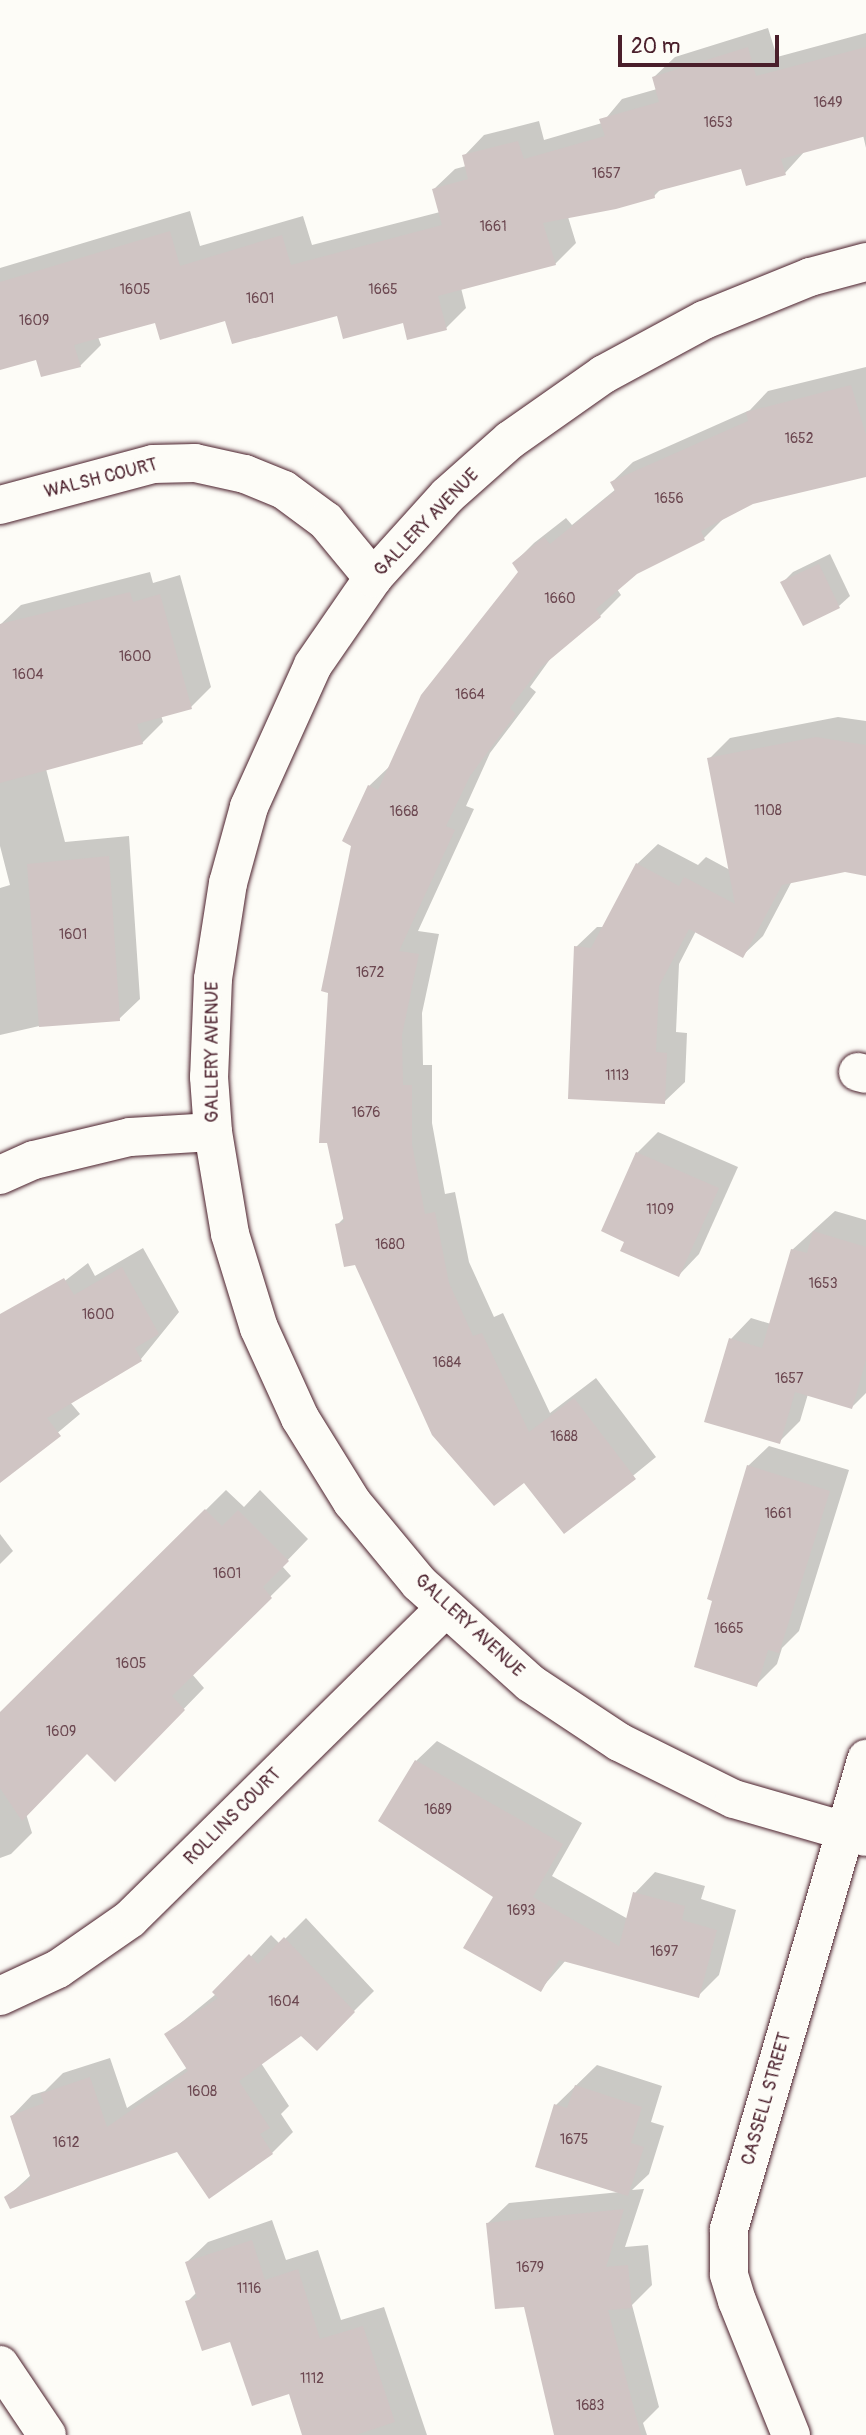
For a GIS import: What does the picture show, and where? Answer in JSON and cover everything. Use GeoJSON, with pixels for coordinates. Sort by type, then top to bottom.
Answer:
{"type":"FeatureCollection","features":[{"type":"Feature","properties":{"kind":"street","name":"GALLERY AVENUE"},"geometry":{"type":"LineString","coordinates":[[856,1834],[734,1799],[619,1742],[530,1683],[445,1608],[352,1502],[300,1418],[259,1328],[233,1246],[213,1132],[213,979],[228,883],[249,807],[313,665],[373,578],[447,496],[483,464],[604,374],[704,320],[810,277],[866,262]]}},
{"type":"Feature","properties":{"kind":"street","name":"WALSH COURT"},"geometry":{"type":"LineString","coordinates":[[0,505],[153,464],[195,463],[246,474],[284,491],[326,521],[373,578]]}},
{"type":"Feature","properties":{"kind":"street"},"geometry":{"type":"LineString","coordinates":[[0,1175],[34,1160],[130,1137],[213,1132]]}},
{"type":"Feature","properties":{"kind":"street","name":"ROLLINS COURT"},"geometry":{"type":"LineString","coordinates":[[0,1996],[58,1969],[130,1919],[445,1608]]}},
{"type":"Feature","properties":{"kind":"street","name":"CASSELL STREET"},"geometry":{"type":"LineString","coordinates":[[791,2435],[737,2301],[729,2274],[729,2229],[856,1834],[866,1759]]}},
{"type":"Feature","properties":{"kind":"street"},"geometry":{"type":"LineString","coordinates":[[0,2365],[47,2435]]}},
{"type":"Feature","properties":{"kind":"building"},"geometry":{"type":"Polygon","coordinates":[[[748,47],[756,76],[866,47],[866,136],[781,159],[786,175],[746,186],[741,169],[654,192],[655,198],[616,209],[543,223],[556,265],[438,296],[447,330],[407,340],[403,323],[343,339],[337,316],[232,344],[225,321],[160,340],[155,323],[74,345],[81,367],[41,377],[36,360],[0,370],[0,282],[170,231],[180,266],[282,235],[291,265],[442,225],[432,189],[468,179],[462,155],[518,141],[524,159],[605,136],[599,119],[659,102],[652,77],[748,47]]]}},
{"type":"Feature","properties":{"kind":"building"},"geometry":{"type":"Polygon","coordinates":[[[851,385],[866,435],[866,477],[753,504],[701,531],[705,540],[637,574],[596,609],[601,617],[540,668],[510,708],[516,714],[470,776],[446,826],[455,830],[399,951],[419,954],[402,1035],[403,1085],[412,1085],[412,1144],[425,1214],[435,1212],[449,1283],[473,1336],[482,1333],[529,1432],[574,1398],[636,1479],[564,1534],[524,1483],[494,1506],[432,1435],[355,1265],[344,1267],[335,1224],[344,1222],[327,1143],[319,1143],[328,993],[321,991],[351,846],[342,841],[368,785],[378,790],[421,695],[518,572],[512,563],[544,537],[550,544],[615,491],[610,482],[748,421],[746,412],[851,385]]]}},
{"type":"Feature","properties":{"kind":"building"},"geometry":{"type":"Polygon","coordinates":[[[819,564],[840,608],[803,626],[780,582],[819,564]]]}},
{"type":"Feature","properties":{"kind":"building"},"geometry":{"type":"Polygon","coordinates":[[[130,592],[133,602],[160,594],[192,709],[137,724],[143,744],[0,783],[0,624],[130,592]]]}},
{"type":"Feature","properties":{"kind":"building"},"geometry":{"type":"Polygon","coordinates":[[[816,737],[866,745],[866,876],[845,872],[782,885],[743,958],[689,929],[659,986],[656,1052],[667,1053],[665,1104],[568,1099],[574,946],[591,948],[636,863],[679,886],[684,877],[735,904],[707,758],[816,737]]]}},
{"type":"Feature","properties":{"kind":"building"},"geometry":{"type":"Polygon","coordinates":[[[109,856],[120,1021],[39,1027],[27,864],[109,856]]]}},
{"type":"Feature","properties":{"kind":"building"},"geometry":{"type":"Polygon","coordinates":[[[636,1152],[719,1188],[679,1277],[620,1251],[624,1242],[601,1231],[636,1152]]]}},
{"type":"Feature","properties":{"kind":"building"},"geometry":{"type":"Polygon","coordinates":[[[813,1231],[866,1247],[866,1360],[852,1409],[795,1392],[780,1444],[704,1422],[729,1338],[762,1348],[791,1249],[807,1253],[813,1231]]]}},
{"type":"Feature","properties":{"kind":"building"},"geometry":{"type":"Polygon","coordinates":[[[122,1267],[159,1334],[135,1348],[142,1361],[47,1418],[61,1436],[0,1483],[0,1314],[64,1278],[74,1295],[122,1267]]]}},
{"type":"Feature","properties":{"kind":"building"},"geometry":{"type":"Polygon","coordinates":[[[747,1465],[830,1491],[779,1653],[768,1650],[757,1687],[694,1667],[712,1601],[707,1599],[747,1465]]]}},
{"type":"Feature","properties":{"kind":"building"},"geometry":{"type":"Polygon","coordinates":[[[205,1509],[222,1526],[238,1510],[289,1561],[263,1587],[272,1598],[172,1696],[185,1710],[115,1782],[87,1754],[22,1821],[0,1788],[0,1712],[205,1509]]]}},
{"type":"Feature","properties":{"kind":"building"},"geometry":{"type":"Polygon","coordinates":[[[415,1760],[563,1844],[533,1897],[619,1946],[633,1892],[685,1906],[682,1920],[717,1930],[699,1998],[559,1960],[541,1992],[463,1948],[493,1897],[378,1821],[415,1760]]]}},
{"type":"Feature","properties":{"kind":"building"},"geometry":{"type":"Polygon","coordinates":[[[284,1937],[355,2012],[317,2051],[301,2036],[239,2081],[270,2128],[260,2134],[273,2154],[209,2199],[177,2152],[10,2209],[4,2197],[31,2179],[10,2116],[44,2103],[40,2094],[90,2077],[107,2127],[188,2071],[164,2034],[218,1998],[212,1992],[249,1954],[258,1964],[284,1937]]]}},
{"type":"Feature","properties":{"kind":"building"},"geometry":{"type":"Polygon","coordinates":[[[575,2085],[642,2107],[631,2143],[644,2147],[628,2196],[535,2167],[554,2104],[567,2108],[575,2085]]]}},
{"type":"Feature","properties":{"kind":"building"},"geometry":{"type":"Polygon","coordinates":[[[624,2209],[606,2267],[628,2265],[632,2308],[608,2310],[641,2435],[554,2435],[524,2307],[495,2309],[486,2223],[624,2209]]]}},
{"type":"Feature","properties":{"kind":"building"},"geometry":{"type":"Polygon","coordinates":[[[252,2240],[265,2280],[298,2269],[320,2339],[363,2326],[395,2422],[356,2435],[302,2435],[289,2394],[252,2406],[230,2342],[202,2351],[185,2301],[197,2298],[185,2262],[252,2240]]]}}]}
